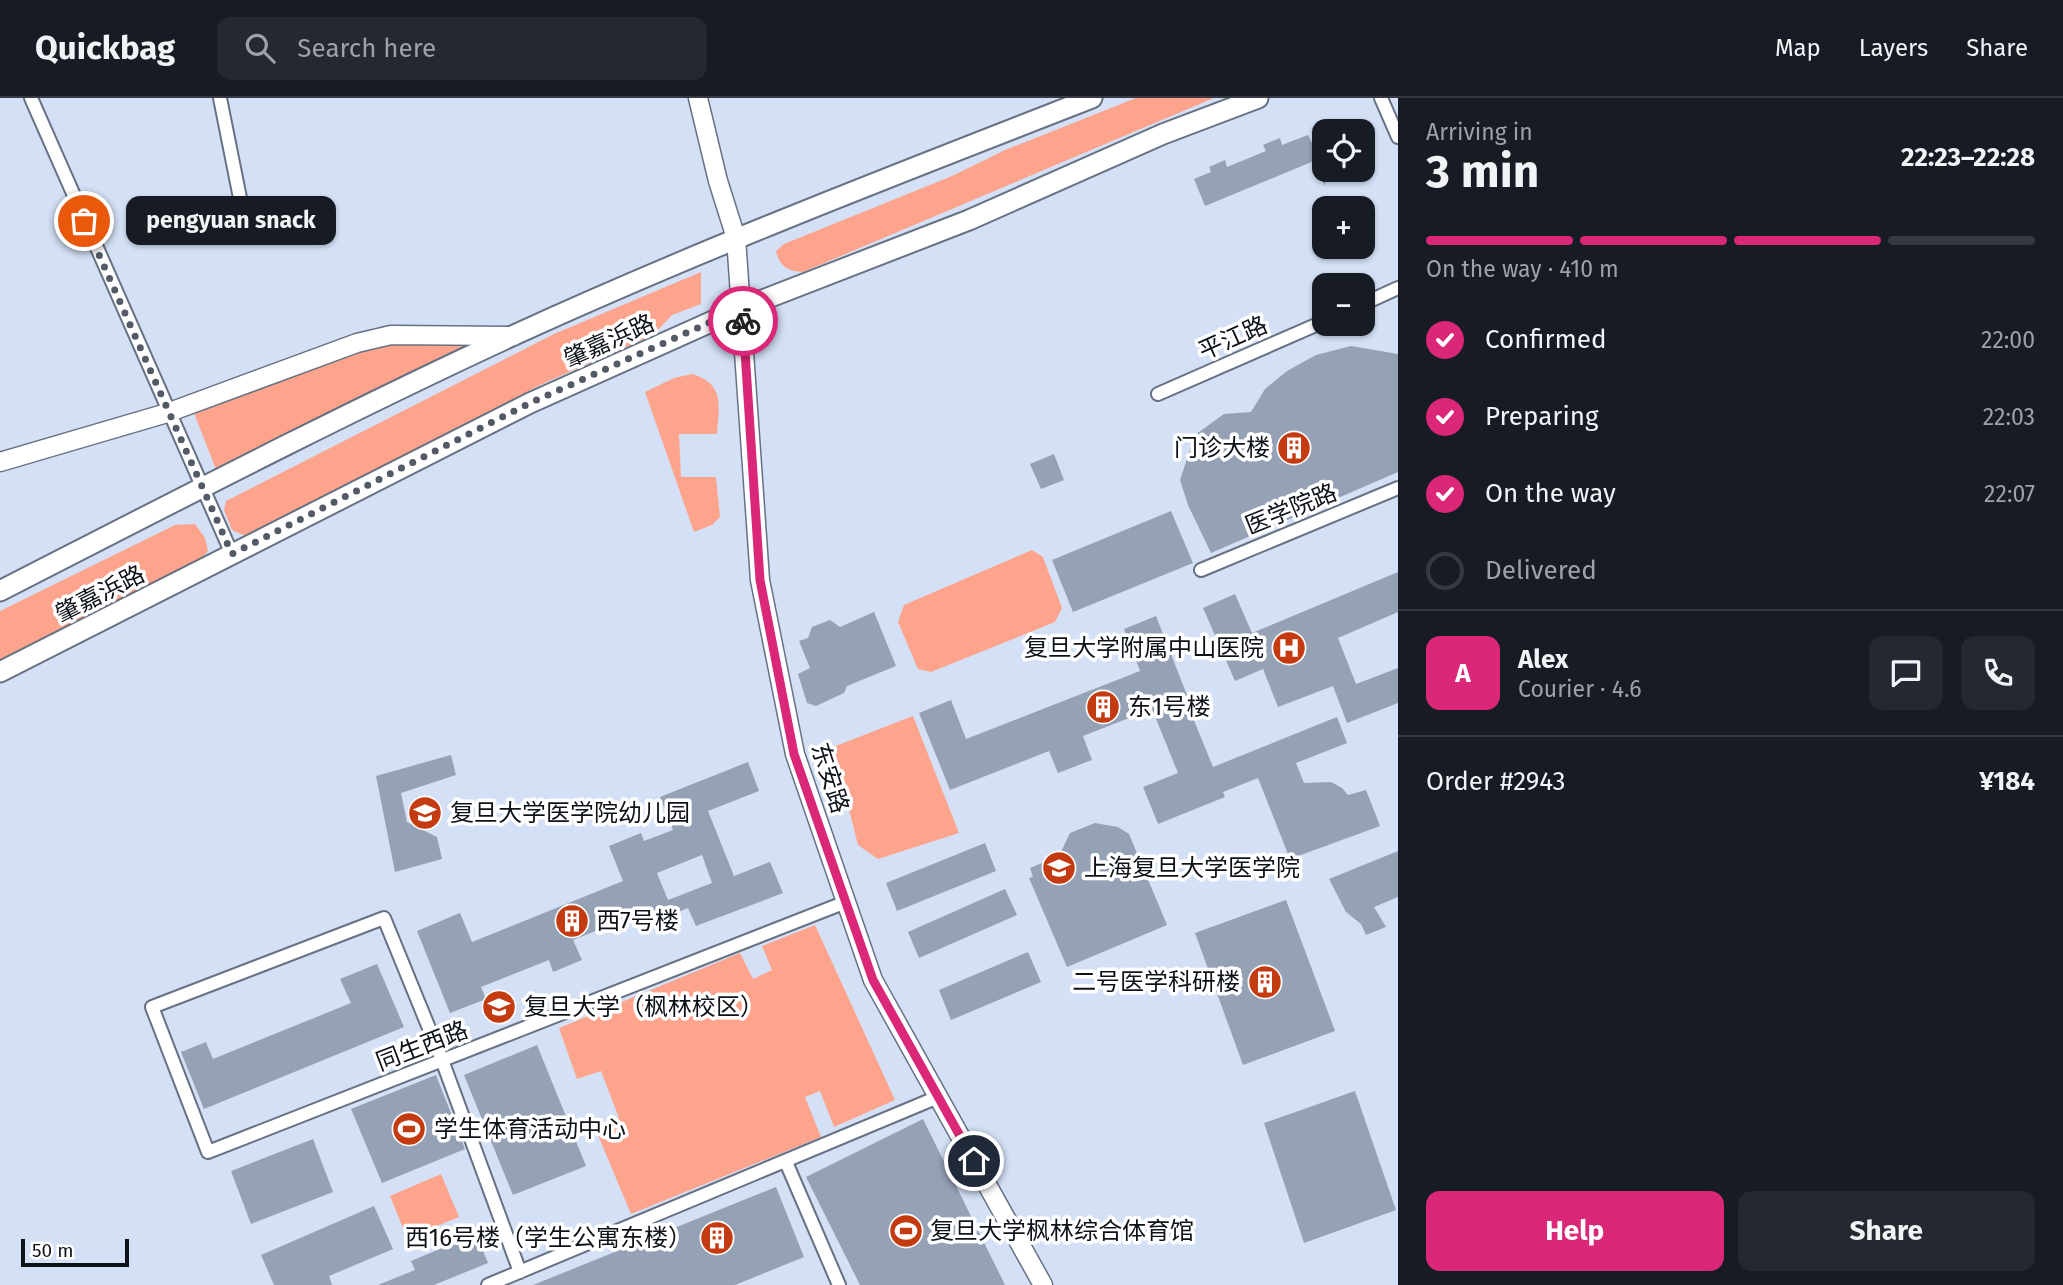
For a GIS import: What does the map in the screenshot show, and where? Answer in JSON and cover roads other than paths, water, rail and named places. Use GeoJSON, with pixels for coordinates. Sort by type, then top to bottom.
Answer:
{"type":"FeatureCollection","features":[{"type":"Feature","properties":{"kind":"main road","name":"肇嘉浜路"},"geometry":{"type":"LineString","coordinates":[[0,591],[201,488],[513,336],[736,238],[1092,98]]}},
{"type":"Feature","properties":{"kind":"main road","name":"肇嘉浜路"},"geometry":{"type":"LineString","coordinates":[[0,672],[530,403],[742,308],[969,220],[1163,134],[1258,98]]}},
{"type":"Feature","properties":{"kind":"street"},"geometry":{"type":"LineString","coordinates":[[31,98],[167,413],[232,554]]}},
{"type":"Feature","properties":{"kind":"street"},"geometry":{"type":"LineString","coordinates":[[220,98],[240,198]]}},
{"type":"Feature","properties":{"kind":"street","name":"东安路"},"geometry":{"type":"LineString","coordinates":[[698,98],[718,181],[736,238],[760,580],[794,754],[873,980],[1043,1285]]}},
{"type":"Feature","properties":{"kind":"street"},"geometry":{"type":"LineString","coordinates":[[1381,98],[1398,137]]}},
{"type":"Feature","properties":{"kind":"street"},"geometry":{"type":"LineString","coordinates":[[1375,299],[1398,288]]}},
{"type":"Feature","properties":{"kind":"street","name":"平江路"},"geometry":{"type":"LineString","coordinates":[[1158,394],[1312,327]]}},
{"type":"Feature","properties":{"kind":"street","name":"肇嘉浜路"},"geometry":{"type":"LineString","coordinates":[[0,462],[167,413],[358,343],[391,335],[513,336]]}},
{"type":"Feature","properties":{"kind":"street","name":"医学院路"},"geometry":{"type":"LineString","coordinates":[[1200,570],[1398,488]]}},
{"type":"Feature","properties":{"kind":"street","name":"同生西路"},"geometry":{"type":"LineString","coordinates":[[442,1060],[384,918],[152,1007],[208,1152],[846,902]]}},
{"type":"Feature","properties":{"kind":"street"},"geometry":{"type":"LineString","coordinates":[[442,1060],[520,1272]]}},
{"type":"Feature","properties":{"kind":"street"},"geometry":{"type":"LineString","coordinates":[[488,1285],[938,1097]]}},
{"type":"Feature","properties":{"kind":"street"},"geometry":{"type":"LineString","coordinates":[[786,1162],[839,1285]]}},
{"type":"Feature","properties":{"kind":"place","name":"pengyuan snack"},"geometry":{"type":"Point","coordinates":[84,221]}},
{"type":"Feature","properties":{"kind":"place","name":"门诊大楼"},"geometry":{"type":"Point","coordinates":[1294,448]}},
{"type":"Feature","properties":{"kind":"place","name":"复旦大学附属中山医院"},"geometry":{"type":"Point","coordinates":[1289,648]}},
{"type":"Feature","properties":{"kind":"place","name":"东1号楼"},"geometry":{"type":"Point","coordinates":[1103,707]}},
{"type":"Feature","properties":{"kind":"place","name":"复旦大学医学院幼儿园"},"geometry":{"type":"Point","coordinates":[425,813]}},
{"type":"Feature","properties":{"kind":"place","name":"上海复旦大学医学院"},"geometry":{"type":"Point","coordinates":[1059,868]}},
{"type":"Feature","properties":{"kind":"place","name":"西7号楼"},"geometry":{"type":"Point","coordinates":[572,921]}},
{"type":"Feature","properties":{"kind":"place","name":"二号医学科研楼"},"geometry":{"type":"Point","coordinates":[1265,982]}},
{"type":"Feature","properties":{"kind":"place","name":"复旦大学（枫林校区）"},"geometry":{"type":"Point","coordinates":[499,1007]}},
{"type":"Feature","properties":{"kind":"place","name":"学生体育活动中心"},"geometry":{"type":"Point","coordinates":[409,1129]}},
{"type":"Feature","properties":{"kind":"place","name":"复旦大学枫林综合体育馆"},"geometry":{"type":"Point","coordinates":[906,1231]}},
{"type":"Feature","properties":{"kind":"place","name":"西16号楼（学生公寓东楼）"},"geometry":{"type":"Point","coordinates":[717,1238]}}]}
